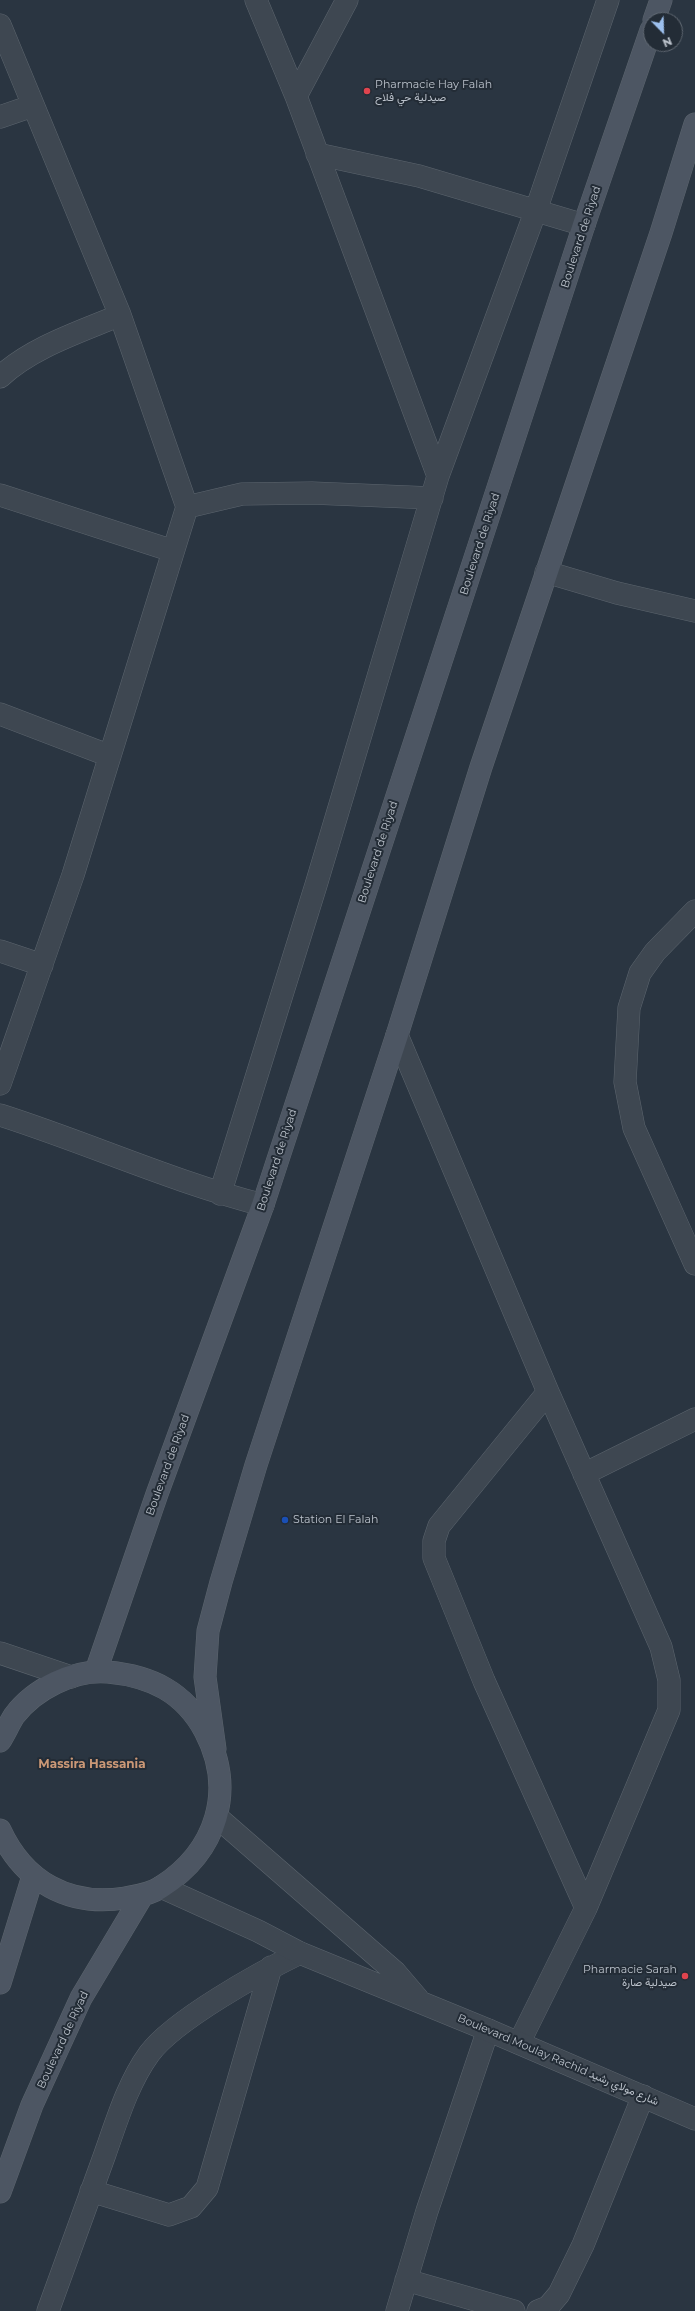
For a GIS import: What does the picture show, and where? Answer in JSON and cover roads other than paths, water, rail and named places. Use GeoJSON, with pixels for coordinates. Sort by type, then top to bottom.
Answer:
{"type":"FeatureCollection","features":[{"type":"Feature","properties":{"kind":"main road"},"geometry":{"type":"LineString","coordinates":[[657,12],[661,0]]}},
{"type":"Feature","properties":{"kind":"main road","name":"Boulevard de Riyad"},"geometry":{"type":"LineString","coordinates":[[96,1671],[155,1500],[263,1204],[584,225],[643,52]]}},
{"type":"Feature","properties":{"kind":"main road"},"geometry":{"type":"LineString","coordinates":[[0,1830],[9,1850],[33,1876],[66,1895],[104,1902],[151,1892],[196,1858],[217,1817],[221,1795],[220,1772],[215,1750],[205,1677],[208,1631],[220,1582],[256,1465],[397,1035],[480,767],[661,233],[695,124]]}},
{"type":"Feature","properties":{"kind":"main road"},"geometry":{"type":"LineString","coordinates":[[0,1741],[14,1716],[40,1692],[71,1677],[96,1671],[134,1675],[169,1690],[197,1716],[215,1750]]}},
{"type":"Feature","properties":{"kind":"main road"},"geometry":{"type":"LineString","coordinates":[[0,1983],[33,1876]]}},
{"type":"Feature","properties":{"kind":"main road","name":"Boulevard de Riyad"},"geometry":{"type":"LineString","coordinates":[[0,2192],[32,2105],[81,1998],[151,1892]]}},
{"type":"Feature","properties":{"kind":"street"},"geometry":{"type":"LineString","coordinates":[[256,0],[296,96],[438,476]]}},
{"type":"Feature","properties":{"kind":"street"},"geometry":{"type":"LineString","coordinates":[[296,96],[347,0]]}},
{"type":"Feature","properties":{"kind":"street"},"geometry":{"type":"LineString","coordinates":[[220,1194],[316,885],[438,476],[536,210],[608,0]]}},
{"type":"Feature","properties":{"kind":"street"},"geometry":{"type":"LineString","coordinates":[[0,25],[32,106],[120,315],[187,507],[73,875],[0,1084]]}},
{"type":"Feature","properties":{"kind":"street"},"geometry":{"type":"LineString","coordinates":[[0,117],[32,106]]}},
{"type":"Feature","properties":{"kind":"street"},"geometry":{"type":"LineString","coordinates":[[317,154],[419,176],[584,225]]}},
{"type":"Feature","properties":{"kind":"street"},"geometry":{"type":"LineString","coordinates":[[0,377],[9,368],[58,341],[120,315]]}},
{"type":"Feature","properties":{"kind":"street"},"geometry":{"type":"LineString","coordinates":[[187,507],[242,494],[312,493],[432,498]]}},
{"type":"Feature","properties":{"kind":"street"},"geometry":{"type":"LineString","coordinates":[[0,495],[173,551]]}},
{"type":"Feature","properties":{"kind":"street"},"geometry":{"type":"LineString","coordinates":[[546,572],[617,594],[695,611]]}},
{"type":"Feature","properties":{"kind":"street"},"geometry":{"type":"LineString","coordinates":[[0,714],[110,756]]}},
{"type":"Feature","properties":{"kind":"street"},"geometry":{"type":"LineString","coordinates":[[695,911],[655,952],[640,973],[629,1008],[626,1082],[634,1128],[695,1264]]}},
{"type":"Feature","properties":{"kind":"street"},"geometry":{"type":"LineString","coordinates":[[0,951],[42,965]]}},
{"type":"Feature","properties":{"kind":"street"},"geometry":{"type":"LineString","coordinates":[[397,1035],[548,1392],[661,1647],[669,1680],[669,1710],[586,1908],[519,2043]]}},
{"type":"Feature","properties":{"kind":"street"},"geometry":{"type":"LineString","coordinates":[[0,1115],[220,1194],[263,1204]]}},
{"type":"Feature","properties":{"kind":"street"},"geometry":{"type":"LineString","coordinates":[[548,1392],[439,1526],[434,1541],[434,1558],[484,1682],[586,1908]]}},
{"type":"Feature","properties":{"kind":"street"},"geometry":{"type":"LineString","coordinates":[[584,1474],[695,1419]]}},
{"type":"Feature","properties":{"kind":"street"},"geometry":{"type":"LineString","coordinates":[[0,1654],[71,1677]]}},
{"type":"Feature","properties":{"kind":"street","name":"Boulevard Moulay Rachid شارع مولاي رشيد"},"geometry":{"type":"LineString","coordinates":[[217,1817],[395,1972],[421,2003]]}},
{"type":"Feature","properties":{"kind":"street","name":"Boulevard Moulay Rachid شارع مولاي رشيد"},"geometry":{"type":"LineString","coordinates":[[151,1892],[258,1931],[300,1953],[519,2043],[695,2119]]}},
{"type":"Feature","properties":{"kind":"street"},"geometry":{"type":"LineString","coordinates":[[48,2311],[120,2112],[135,2078],[150,2053],[195,2015],[271,1967],[300,1953]]}},
{"type":"Feature","properties":{"kind":"street"},"geometry":{"type":"LineString","coordinates":[[91,2191],[169,2215],[191,2207],[207,2188],[271,1967]]}},
{"type":"Feature","properties":{"kind":"street"},"geometry":{"type":"LineString","coordinates":[[397,2311],[427,2210],[488,2030]]}},
{"type":"Feature","properties":{"kind":"street"},"geometry":{"type":"LineString","coordinates":[[538,2311],[548,2307],[559,2294],[583,2245],[643,2096]]}},
{"type":"Feature","properties":{"kind":"street"},"geometry":{"type":"LineString","coordinates":[[406,2280],[514,2311]]}},
{"type":"Feature","properties":{"kind":"place","name":"Pharmacie Hay Falah صيدلية حي فلاح"},"geometry":{"type":"Point","coordinates":[367,91]}},
{"type":"Feature","properties":{"kind":"place","name":"Station El Falah"},"geometry":{"type":"Point","coordinates":[285,1520]}},
{"type":"Feature","properties":{"kind":"place","name":"Pharmacie Sarah صيدلية صارة"},"geometry":{"type":"Point","coordinates":[685,1976]}},
{"type":"Feature","properties":{"kind":"district","name":"Massira Hassania"},"geometry":{"type":"Point","coordinates":[92,1764]}}]}
